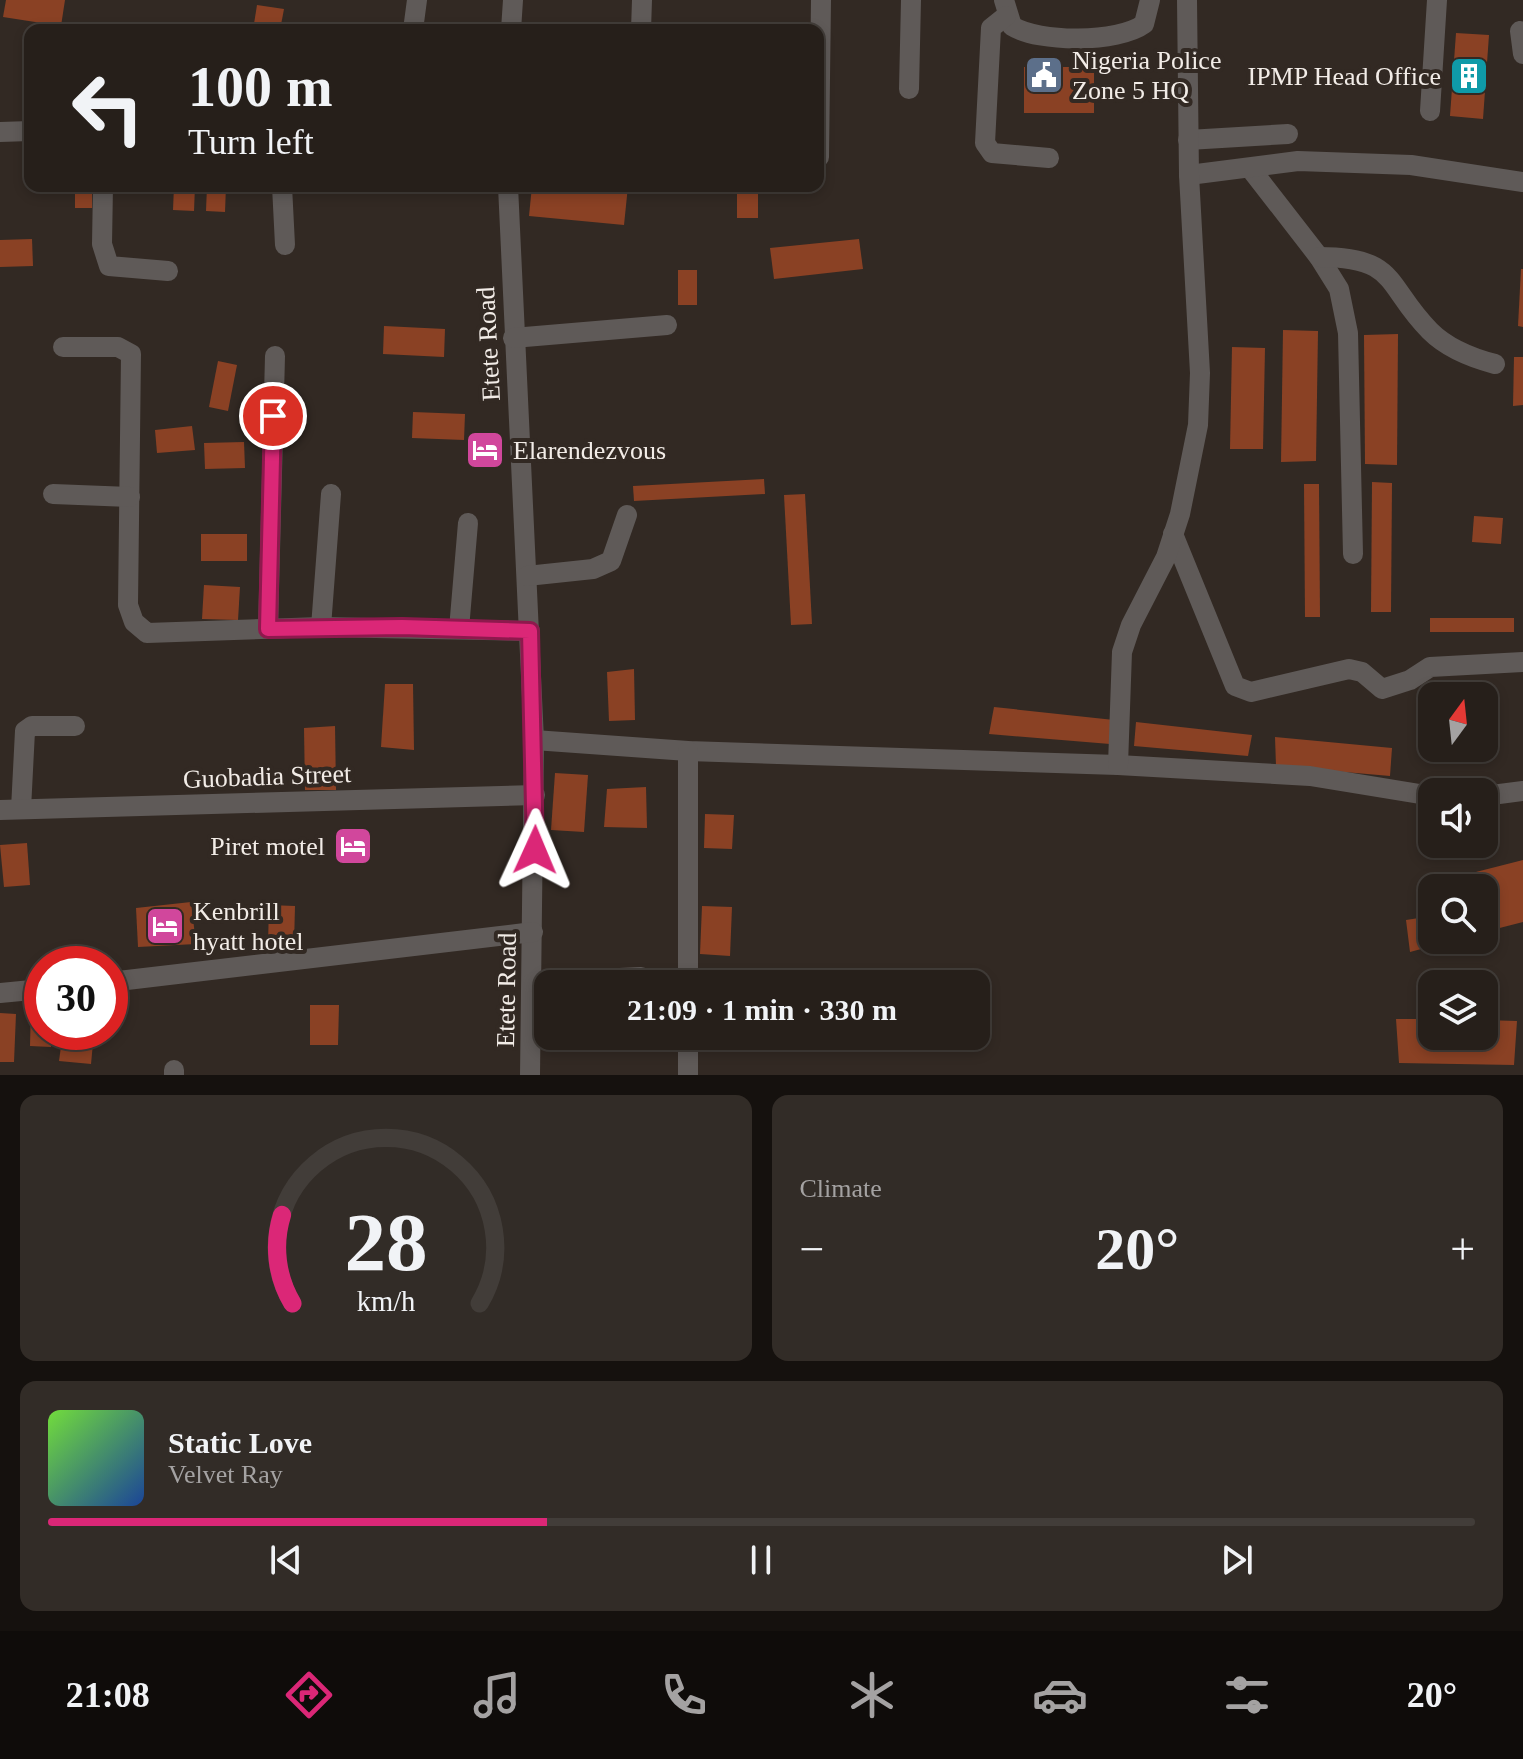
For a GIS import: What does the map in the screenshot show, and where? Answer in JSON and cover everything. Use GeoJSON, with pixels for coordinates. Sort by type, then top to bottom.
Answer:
{"type":"FeatureCollection","features":[{"type":"Feature","properties":{"kind":"street"},"geometry":{"type":"LineString","coordinates":[[414,24],[417,0]]}},
{"type":"Feature","properties":{"kind":"street"},"geometry":{"type":"LineString","coordinates":[[511,24],[513,0]]}},
{"type":"Feature","properties":{"kind":"street"},"geometry":{"type":"LineString","coordinates":[[641,24],[642,0]]}},
{"type":"Feature","properties":{"kind":"street"},"geometry":{"type":"LineString","coordinates":[[821,0],[821,24]]}},
{"type":"Feature","properties":{"kind":"street"},"geometry":{"type":"LineString","coordinates":[[909,89],[911,0]]}},
{"type":"Feature","properties":{"kind":"street"},"geometry":{"type":"LineString","coordinates":[[1005,8],[1012,26],[1026,35],[1113,36],[1133,32],[1144,24],[1150,0]]}},
{"type":"Feature","properties":{"kind":"street"},"geometry":{"type":"LineString","coordinates":[[1118,765],[1122,652],[1131,625],[1166,557],[1188,486],[1198,425],[1200,373],[1189,175],[1187,0]]}},
{"type":"Feature","properties":{"kind":"street"},"geometry":{"type":"LineString","coordinates":[[1430,111],[1437,0]]}},
{"type":"Feature","properties":{"kind":"street"},"geometry":{"type":"LineString","coordinates":[[1005,8],[991,28],[985,143],[992,153],[1049,158]]}},
{"type":"Feature","properties":{"kind":"street"},"geometry":{"type":"LineString","coordinates":[[1520,31],[1523,54]]}},
{"type":"Feature","properties":{"kind":"street"},"geometry":{"type":"LineString","coordinates":[[0,132],[24,131]]}},
{"type":"Feature","properties":{"kind":"street"},"geometry":{"type":"LineString","coordinates":[[1188,140],[1288,134]]}},
{"type":"Feature","properties":{"kind":"street"},"geometry":{"type":"LineString","coordinates":[[1189,175],[1298,161],[1411,165],[1523,182]]}},
{"type":"Feature","properties":{"kind":"street"},"geometry":{"type":"LineString","coordinates":[[1250,168],[1319,257],[1339,289],[1348,333],[1353,554]]}},
{"type":"Feature","properties":{"kind":"street"},"geometry":{"type":"LineString","coordinates":[[103,192],[102,244],[109,266],[168,271]]}},
{"type":"Feature","properties":{"kind":"street"},"geometry":{"type":"LineString","coordinates":[[282,192],[285,245]]}},
{"type":"Feature","properties":{"kind":"street","name":"Etete Road"},"geometry":{"type":"LineString","coordinates":[[508,192],[534,740],[530,1075]]}},
{"type":"Feature","properties":{"kind":"street"},"geometry":{"type":"LineString","coordinates":[[1319,257],[1348,257],[1389,275],[1430,331],[1450,346],[1495,364]]}},
{"type":"Feature","properties":{"kind":"street"},"geometry":{"type":"LineString","coordinates":[[513,338],[667,325]]}},
{"type":"Feature","properties":{"kind":"street"},"geometry":{"type":"LineString","coordinates":[[63,347],[118,347],[131,354],[128,605],[134,622],[147,633],[321,627],[530,631]]}},
{"type":"Feature","properties":{"kind":"street"},"geometry":{"type":"LineString","coordinates":[[268,629],[275,356]]}},
{"type":"Feature","properties":{"kind":"street"},"geometry":{"type":"LineString","coordinates":[[53,494],[130,497]]}},
{"type":"Feature","properties":{"kind":"street"},"geometry":{"type":"LineString","coordinates":[[321,627],[331,494]]}},
{"type":"Feature","properties":{"kind":"street"},"geometry":{"type":"LineString","coordinates":[[527,576],[593,569],[611,561],[627,515]]}},
{"type":"Feature","properties":{"kind":"street"},"geometry":{"type":"LineString","coordinates":[[459,629],[468,523]]}},
{"type":"Feature","properties":{"kind":"street"},"geometry":{"type":"LineString","coordinates":[[1173,534],[1235,686],[1251,692],[1349,669],[1362,672],[1382,689],[1410,680],[1430,667],[1523,662]]}},
{"type":"Feature","properties":{"kind":"street"},"geometry":{"type":"LineString","coordinates":[[21,809],[25,731],[32,726],[75,726]]}},
{"type":"Feature","properties":{"kind":"street"},"geometry":{"type":"LineString","coordinates":[[534,740],[688,751],[1118,765],[1310,776],[1418,794]]}},
{"type":"Feature","properties":{"kind":"street"},"geometry":{"type":"LineString","coordinates":[[688,751],[688,970]]}},
{"type":"Feature","properties":{"kind":"street"},"geometry":{"type":"LineString","coordinates":[[1498,794],[1523,791]]}},
{"type":"Feature","properties":{"kind":"street","name":"Guobadia Street"},"geometry":{"type":"LineString","coordinates":[[0,810],[535,795]]}},
{"type":"Feature","properties":{"kind":"street"},"geometry":{"type":"LineString","coordinates":[[128,980],[533,932]]}},
{"type":"Feature","properties":{"kind":"street"},"geometry":{"type":"LineString","coordinates":[[0,993],[24,991]]}},
{"type":"Feature","properties":{"kind":"street"},"geometry":{"type":"LineString","coordinates":[[688,1050],[688,1075]]}},
{"type":"Feature","properties":{"kind":"building"},"geometry":{"type":"Polygon","coordinates":[[[6,0],[65,0],[61,24],[3,17],[6,0]]]}},
{"type":"Feature","properties":{"kind":"building"},"geometry":{"type":"Polygon","coordinates":[[[257,5],[284,9],[281,24],[254,24],[257,5]]]}},
{"type":"Feature","properties":{"kind":"building","name":"IPMP Head Office"},"geometry":{"type":"Polygon","coordinates":[[[1456,33],[1489,35],[1483,119],[1450,116],[1456,33]]]}},
{"type":"Feature","properties":{"kind":"building"},"geometry":{"type":"Polygon","coordinates":[[[1024,67],[1094,67],[1094,113],[1024,113],[1024,67]]]}},
{"type":"Feature","properties":{"kind":"building"},"geometry":{"type":"Polygon","coordinates":[[[75,192],[92,192],[92,208],[75,208],[75,192]]]}},
{"type":"Feature","properties":{"kind":"building"},"geometry":{"type":"Polygon","coordinates":[[[174,192],[195,192],[194,211],[173,210],[174,192]]]}},
{"type":"Feature","properties":{"kind":"building"},"geometry":{"type":"Polygon","coordinates":[[[207,192],[226,192],[225,212],[206,211],[207,192]]]}},
{"type":"Feature","properties":{"kind":"building"},"geometry":{"type":"Polygon","coordinates":[[[531,192],[627,192],[624,225],[529,216],[531,192]]]}},
{"type":"Feature","properties":{"kind":"building"},"geometry":{"type":"Polygon","coordinates":[[[737,192],[758,192],[758,218],[737,218],[737,192]]]}},
{"type":"Feature","properties":{"kind":"building"},"geometry":{"type":"Polygon","coordinates":[[[32,239],[33,266],[0,267],[0,240],[32,239]]]}},
{"type":"Feature","properties":{"kind":"building"},"geometry":{"type":"Polygon","coordinates":[[[859,239],[863,269],[774,279],[770,248],[859,239]]]}},
{"type":"Feature","properties":{"kind":"building"},"geometry":{"type":"Polygon","coordinates":[[[1523,269],[1523,327],[1518,326],[1523,269]]]}},
{"type":"Feature","properties":{"kind":"building"},"geometry":{"type":"Polygon","coordinates":[[[678,270],[697,270],[697,305],[678,305],[678,270]]]}},
{"type":"Feature","properties":{"kind":"building"},"geometry":{"type":"Polygon","coordinates":[[[384,326],[445,329],[444,357],[383,354],[384,326]]]}},
{"type":"Feature","properties":{"kind":"building"},"geometry":{"type":"Polygon","coordinates":[[[1283,330],[1318,331],[1316,461],[1281,462],[1283,330]]]}},
{"type":"Feature","properties":{"kind":"building"},"geometry":{"type":"Polygon","coordinates":[[[1398,334],[1397,465],[1365,464],[1364,335],[1398,334]]]}},
{"type":"Feature","properties":{"kind":"building"},"geometry":{"type":"Polygon","coordinates":[[[1232,347],[1265,348],[1263,449],[1230,449],[1232,347]]]}},
{"type":"Feature","properties":{"kind":"building"},"geometry":{"type":"Polygon","coordinates":[[[1514,357],[1523,357],[1523,405],[1513,406],[1514,357]]]}},
{"type":"Feature","properties":{"kind":"building"},"geometry":{"type":"Polygon","coordinates":[[[218,361],[237,365],[228,411],[209,407],[218,361]]]}},
{"type":"Feature","properties":{"kind":"building"},"geometry":{"type":"Polygon","coordinates":[[[413,412],[465,414],[464,440],[412,438],[413,412]]]}},
{"type":"Feature","properties":{"kind":"building"},"geometry":{"type":"Polygon","coordinates":[[[192,426],[195,450],[157,453],[155,430],[192,426]]]}},
{"type":"Feature","properties":{"kind":"building"},"geometry":{"type":"Polygon","coordinates":[[[244,442],[245,468],[205,469],[204,443],[244,442]]]}},
{"type":"Feature","properties":{"kind":"building"},"geometry":{"type":"Polygon","coordinates":[[[764,479],[765,494],[634,501],[633,486],[764,479]]]}},
{"type":"Feature","properties":{"kind":"building"},"geometry":{"type":"Polygon","coordinates":[[[1372,482],[1392,483],[1391,612],[1371,612],[1372,482]]]}},
{"type":"Feature","properties":{"kind":"building"},"geometry":{"type":"Polygon","coordinates":[[[1304,484],[1319,484],[1320,617],[1305,617],[1304,484]]]}},
{"type":"Feature","properties":{"kind":"building"},"geometry":{"type":"Polygon","coordinates":[[[805,494],[812,624],[791,625],[784,495],[805,494]]]}},
{"type":"Feature","properties":{"kind":"building"},"geometry":{"type":"Polygon","coordinates":[[[1474,516],[1503,518],[1501,544],[1472,542],[1474,516]]]}},
{"type":"Feature","properties":{"kind":"building"},"geometry":{"type":"Polygon","coordinates":[[[201,534],[247,534],[247,561],[201,561],[201,534]]]}},
{"type":"Feature","properties":{"kind":"building"},"geometry":{"type":"Polygon","coordinates":[[[204,585],[240,587],[238,620],[202,619],[204,585]]]}},
{"type":"Feature","properties":{"kind":"building"},"geometry":{"type":"Polygon","coordinates":[[[1430,618],[1514,618],[1514,632],[1430,632],[1430,618]]]}},
{"type":"Feature","properties":{"kind":"building"},"geometry":{"type":"Polygon","coordinates":[[[634,669],[635,720],[609,721],[607,672],[634,669]]]}},
{"type":"Feature","properties":{"kind":"building"},"geometry":{"type":"Polygon","coordinates":[[[385,684],[413,684],[414,750],[381,747],[385,684]]]}},
{"type":"Feature","properties":{"kind":"building"},"geometry":{"type":"Polygon","coordinates":[[[994,707],[1114,720],[1110,744],[989,734],[994,707]]]}},
{"type":"Feature","properties":{"kind":"building"},"geometry":{"type":"Polygon","coordinates":[[[1136,722],[1252,735],[1248,756],[1134,746],[1136,722]]]}},
{"type":"Feature","properties":{"kind":"building"},"geometry":{"type":"Polygon","coordinates":[[[335,726],[336,790],[305,790],[304,728],[335,726]]]}},
{"type":"Feature","properties":{"kind":"building"},"geometry":{"type":"Polygon","coordinates":[[[1275,737],[1392,748],[1390,776],[1276,766],[1275,737]]]}},
{"type":"Feature","properties":{"kind":"building"},"geometry":{"type":"Polygon","coordinates":[[[555,773],[588,775],[584,832],[551,830],[555,773]]]}},
{"type":"Feature","properties":{"kind":"building"},"geometry":{"type":"Polygon","coordinates":[[[646,787],[647,828],[604,827],[607,789],[646,787]]]}},
{"type":"Feature","properties":{"kind":"building"},"geometry":{"type":"Polygon","coordinates":[[[705,814],[734,815],[732,849],[704,848],[705,814]]]}},
{"type":"Feature","properties":{"kind":"building"},"geometry":{"type":"Polygon","coordinates":[[[27,843],[30,885],[4,887],[0,845],[27,843]]]}},
{"type":"Feature","properties":{"kind":"building"},"geometry":{"type":"Polygon","coordinates":[[[1523,860],[1523,922],[1498,928],[1498,874],[1468,874],[1523,860]]]}},
{"type":"Feature","properties":{"kind":"building","name":"Kenbrill hyatt hotel"},"geometry":{"type":"Polygon","coordinates":[[[191,902],[196,944],[138,947],[136,908],[191,902]]]}},
{"type":"Feature","properties":{"kind":"building"},"geometry":{"type":"Polygon","coordinates":[[[269,905],[295,906],[294,945],[268,944],[269,905]]]}},
{"type":"Feature","properties":{"kind":"building"},"geometry":{"type":"Polygon","coordinates":[[[702,906],[732,907],[730,956],[700,954],[702,906]]]}},
{"type":"Feature","properties":{"kind":"building"},"geometry":{"type":"Polygon","coordinates":[[[1418,918],[1418,950],[1410,952],[1406,920],[1418,918]]]}},
{"type":"Feature","properties":{"kind":"building"},"geometry":{"type":"Polygon","coordinates":[[[310,1005],[339,1005],[338,1045],[310,1045],[310,1005]]]}},
{"type":"Feature","properties":{"kind":"building"},"geometry":{"type":"Polygon","coordinates":[[[0,1013],[16,1014],[14,1062],[0,1062],[0,1013]]]}},
{"type":"Feature","properties":{"kind":"building"},"geometry":{"type":"Polygon","coordinates":[[[1396,1019],[1418,1019],[1418,1050],[1498,1050],[1498,1020],[1517,1021],[1514,1065],[1399,1063],[1396,1019]]]}},
{"type":"Feature","properties":{"kind":"building"},"geometry":{"type":"Polygon","coordinates":[[[61,1050],[92,1050],[91,1064],[59,1061],[61,1050]]]}},
{"type":"Feature","properties":{"kind":"place","name":"Nigeria Police Zone 5 HQ"},"geometry":{"type":"Point","coordinates":[1044,75]}},
{"type":"Feature","properties":{"kind":"place","name":"IPMP Head Office"},"geometry":{"type":"Point","coordinates":[1469,76]}},
{"type":"Feature","properties":{"kind":"place","name":"Elarendezvous"},"geometry":{"type":"Point","coordinates":[485,450]}},
{"type":"Feature","properties":{"kind":"place","name":"Piret motel"},"geometry":{"type":"Point","coordinates":[353,846]}},
{"type":"Feature","properties":{"kind":"place","name":"Kenbrill hyatt hotel"},"geometry":{"type":"Point","coordinates":[165,926]}},
{"type":"Feature","properties":{"kind":"route"},"geometry":{"type":"LineString","coordinates":[[273,416],[268,629],[402,627],[530,631],[535,850]]}}]}
